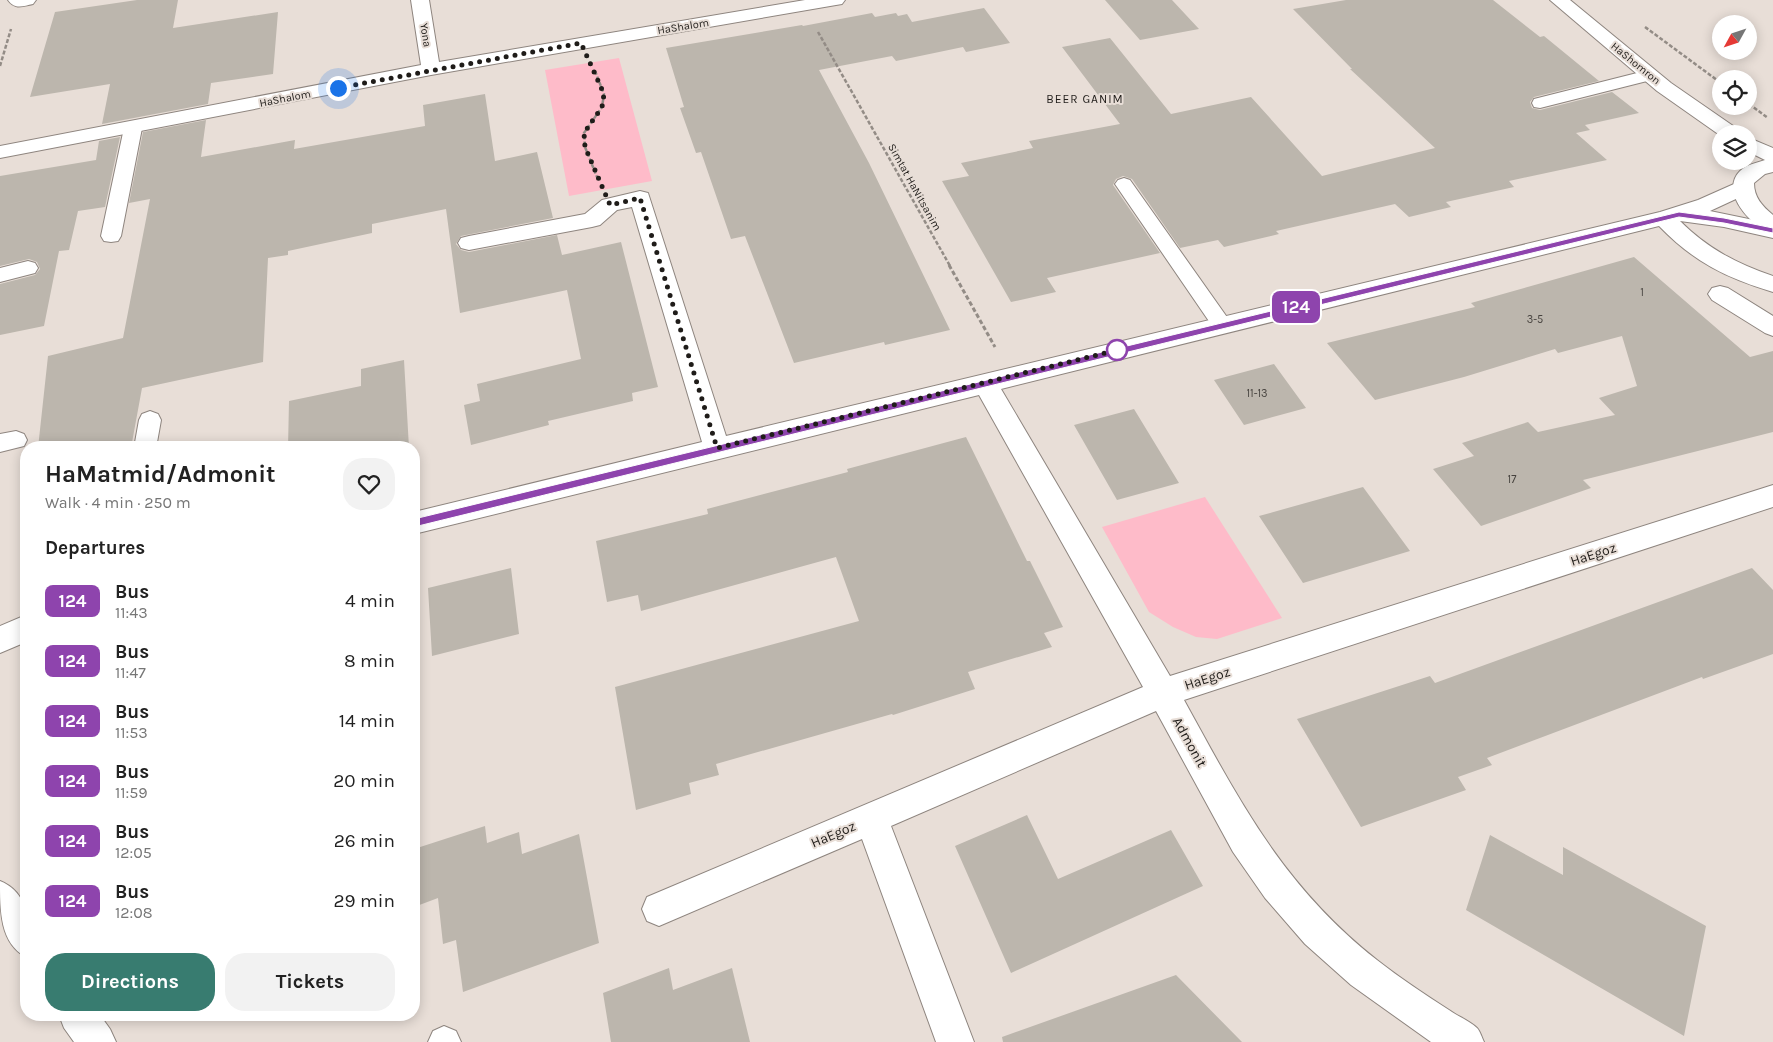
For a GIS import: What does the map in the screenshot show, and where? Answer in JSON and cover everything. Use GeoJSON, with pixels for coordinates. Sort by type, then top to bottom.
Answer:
{"type":"FeatureCollection","features":[{"type":"Feature","properties":{"kind":"street","name":"Yona"},"geometry":{"type":"LineString","coordinates":[[420,0],[431,69]]}},
{"type":"Feature","properties":{"kind":"street","name":"HaShalom"},"geometry":{"type":"LineString","coordinates":[[0,152],[133,128],[431,69],[581,43],[734,8],[803,6],[836,0]]}},
{"type":"Feature","properties":{"kind":"street","name":"HaShomron"},"geometry":{"type":"LineString","coordinates":[[1559,0],[1649,75],[1717,125]]}},
{"type":"Feature","properties":{"kind":"street"},"geometry":{"type":"LineString","coordinates":[[1757,148],[1773,156]]}},
{"type":"Feature","properties":{"kind":"street"},"geometry":{"type":"LineString","coordinates":[[420,522],[1671,216],[1727,196],[1745,174],[1760,167],[1773,165]]}},
{"type":"Feature","properties":{"kind":"street"},"geometry":{"type":"LineString","coordinates":[[1745,174],[1743,192],[1749,204],[1773,226]]}},
{"type":"Feature","properties":{"kind":"street"},"geometry":{"type":"LineString","coordinates":[[469,244],[592,220],[610,205],[640,198],[717,448]]}},
{"type":"Feature","properties":{"kind":"street"},"geometry":{"type":"LineString","coordinates":[[1671,216],[1724,220],[1773,231]]}},
{"type":"Feature","properties":{"kind":"street"},"geometry":{"type":"LineString","coordinates":[[1671,216],[1689,244],[1707,258],[1739,274],[1773,284]]}},
{"type":"Feature","properties":{"kind":"street"},"geometry":{"type":"LineString","coordinates":[[1720,294],[1773,327]]}},
{"type":"Feature","properties":{"kind":"street","name":"Admonit"},"geometry":{"type":"LineString","coordinates":[[998,379],[1240,834],[1278,887],[1318,932],[1370,977],[1465,1042]]}},
{"type":"Feature","properties":{"kind":"street","name":"HaEgoz"},"geometry":{"type":"LineString","coordinates":[[659,909],[1163,692],[1773,496]]}},
{"type":"Feature","properties":{"kind":"street"},"geometry":{"type":"LineString","coordinates":[[0,640],[20,631]]}},
{"type":"Feature","properties":{"kind":"street"},"geometry":{"type":"LineString","coordinates":[[870,818],[955,1042]]}},
{"type":"Feature","properties":{"kind":"street"},"geometry":{"type":"LineString","coordinates":[[0,898],[20,930]]}},
{"type":"Feature","properties":{"kind":"street"},"geometry":{"type":"LineString","coordinates":[[82,1021],[98,1042]]}},
{"type":"Feature","properties":{"kind":"lane"},"geometry":{"type":"LineString","coordinates":[[1540,102],[1649,75]]}},
{"type":"Feature","properties":{"kind":"lane"},"geometry":{"type":"LineString","coordinates":[[111,236],[133,128]]}},
{"type":"Feature","properties":{"kind":"lane"},"geometry":{"type":"LineString","coordinates":[[1124,184],[1222,325]]}},
{"type":"Feature","properties":{"kind":"lane"},"geometry":{"type":"LineString","coordinates":[[0,275],[28,268]]}},
{"type":"Feature","properties":{"kind":"lane"},"geometry":{"type":"LineString","coordinates":[[146,441],[150,420]]}},
{"type":"Feature","properties":{"kind":"path"},"geometry":{"type":"LineString","coordinates":[[0,66],[21,1]]}},
{"type":"Feature","properties":{"kind":"path","name":"Simtat HaNitsanim"},"geometry":{"type":"LineString","coordinates":[[803,6],[998,379]]}},
{"type":"Feature","properties":{"kind":"path"},"geometry":{"type":"LineString","coordinates":[[1638,22],[1712,77]]}},
{"type":"Feature","properties":{"kind":"path"},"geometry":{"type":"LineString","coordinates":[[581,43],[604,94],[602,107],[584,133],[585,147],[610,205]]}},
{"type":"Feature","properties":{"kind":"path"},"geometry":{"type":"LineString","coordinates":[[1757,110],[1773,122]]}},
{"type":"Feature","properties":{"kind":"shaded area"},"geometry":{"type":"Polygon","coordinates":[[[619,58],[652,181],[569,196],[545,70],[619,58]]]}},
{"type":"Feature","properties":{"kind":"shaded area"},"geometry":{"type":"Polygon","coordinates":[[[1205,497],[1282,618],[1217,639],[1196,637],[1173,627],[1149,612],[1102,527],[1205,497]]]}},
{"type":"Feature","properties":{"kind":"building"},"geometry":{"type":"Polygon","coordinates":[[[137,0],[178,0],[173,28],[278,12],[273,74],[211,83],[208,104],[102,124],[110,84],[30,97],[55,12],[137,0]]]}},
{"type":"Feature","properties":{"kind":"building"},"geometry":{"type":"Polygon","coordinates":[[[1105,0],[1172,0],[1199,29],[1140,40],[1105,0]]]}},
{"type":"Feature","properties":{"kind":"building"},"geometry":{"type":"Polygon","coordinates":[[[1346,0],[1493,0],[1540,37],[1544,36],[1599,81],[1534,97],[1530,102],[1532,108],[1540,110],[1612,92],[1639,113],[1585,125],[1590,130],[1576,133],[1607,160],[1509,181],[1514,187],[1446,202],[1451,207],[1409,217],[1395,204],[1276,231],[1279,234],[1224,247],[1218,240],[1180,248],[1132,179],[1123,176],[1116,179],[1113,185],[1160,253],[1047,278],[1056,292],[1011,302],[942,181],[969,176],[961,163],[1033,148],[1029,141],[1120,124],[1062,47],[1110,38],[1171,114],[1251,97],[1322,176],[1435,148],[1350,69],[1352,69],[1293,9],[1346,0]]]}},
{"type":"Feature","properties":{"kind":"building"},"geometry":{"type":"Polygon","coordinates":[[[984,8],[1010,43],[966,52],[963,47],[896,61],[892,56],[819,70],[869,163],[950,330],[885,345],[884,342],[794,363],[745,236],[731,239],[701,152],[696,153],[680,108],[684,107],[666,48],[872,13],[875,17],[896,13],[898,16],[907,14],[912,22],[984,8]]]}},
{"type":"Feature","properties":{"kind":"building"},"geometry":{"type":"Polygon","coordinates":[[[485,94],[495,161],[537,152],[553,218],[461,236],[456,244],[461,250],[469,252],[557,235],[562,255],[621,242],[658,387],[632,393],[633,401],[548,421],[549,425],[471,445],[464,405],[480,401],[477,384],[581,359],[567,290],[460,313],[446,209],[372,224],[372,233],[288,251],[288,255],[268,258],[263,362],[142,388],[132,441],[39,441],[48,356],[123,338],[150,199],[129,203],[143,132],[206,120],[201,157],[295,140],[294,149],[425,126],[423,105],[485,94]]]}},
{"type":"Feature","properties":{"kind":"building"},"geometry":{"type":"Polygon","coordinates":[[[120,137],[105,207],[78,211],[69,250],[59,251],[44,326],[0,335],[0,284],[35,275],[40,269],[37,262],[29,259],[0,266],[0,176],[96,160],[99,141],[120,137]]]}},
{"type":"Feature","properties":{"kind":"building"},"geometry":{"type":"Polygon","coordinates":[[[1634,257],[1750,357],[1773,351],[1773,432],[1583,480],[1591,488],[1481,526],[1433,469],[1474,456],[1462,443],[1528,422],[1538,432],[1615,415],[1599,398],[1637,386],[1622,336],[1558,353],[1555,349],[1464,377],[1375,400],[1327,343],[1475,307],[1471,303],[1634,257]]]}},
{"type":"Feature","properties":{"kind":"building"},"geometry":{"type":"Polygon","coordinates":[[[404,360],[409,441],[288,441],[289,401],[361,386],[361,369],[404,360]]]}},
{"type":"Feature","properties":{"kind":"building"},"geometry":{"type":"Polygon","coordinates":[[[1274,364],[1306,408],[1244,425],[1214,380],[1274,364]]]}},
{"type":"Feature","properties":{"kind":"building"},"geometry":{"type":"Polygon","coordinates":[[[1134,409],[1179,483],[1117,500],[1074,425],[1134,409]]]}},
{"type":"Feature","properties":{"kind":"building"},"geometry":{"type":"Polygon","coordinates":[[[966,437],[1027,561],[1030,561],[1063,627],[1044,633],[1052,647],[968,672],[975,689],[893,715],[716,764],[719,775],[689,783],[691,794],[636,810],[615,687],[859,621],[836,557],[641,611],[638,595],[607,602],[596,541],[708,514],[707,509],[848,472],[847,469],[966,437]]]}},
{"type":"Feature","properties":{"kind":"building"},"geometry":{"type":"Polygon","coordinates":[[[1363,487],[1410,551],[1303,583],[1259,516],[1363,487]]]}},
{"type":"Feature","properties":{"kind":"building"},"geometry":{"type":"Polygon","coordinates":[[[511,568],[519,634],[432,656],[428,588],[511,568]]]}},
{"type":"Feature","properties":{"kind":"building"},"geometry":{"type":"Polygon","coordinates":[[[1752,568],[1773,590],[1773,654],[1703,679],[1702,677],[1487,758],[1492,765],[1458,777],[1466,790],[1361,827],[1297,719],[1430,676],[1435,683],[1752,568]]]}},
{"type":"Feature","properties":{"kind":"building"},"geometry":{"type":"Polygon","coordinates":[[[1027,815],[1058,879],[1171,830],[1203,886],[1011,973],[955,846],[1027,815]]]}},
{"type":"Feature","properties":{"kind":"building"},"geometry":{"type":"Polygon","coordinates":[[[485,826],[487,843],[519,832],[522,854],[579,834],[599,943],[463,992],[456,940],[443,944],[438,898],[420,905],[420,847],[485,826]]]}},
{"type":"Feature","properties":{"kind":"building"},"geometry":{"type":"Polygon","coordinates":[[[1490,835],[1563,875],[1563,847],[1706,926],[1684,1036],[1466,910],[1490,835]]]}},
{"type":"Feature","properties":{"kind":"building"},"geometry":{"type":"Polygon","coordinates":[[[669,968],[673,990],[732,968],[750,1042],[611,1042],[603,993],[669,968]]]}},
{"type":"Feature","properties":{"kind":"building"},"geometry":{"type":"Polygon","coordinates":[[[1176,975],[1242,1042],[1003,1042],[1002,1037],[1176,975]]]}},
{"type":"Feature","properties":{"kind":"bus line","name":"124"},"geometry":{"type":"LineString","coordinates":[[420,522],[1679,214],[1724,220],[1773,231]]}},
{"type":"Feature","properties":{"kind":"district","name":"BEER GANIM"},"geometry":{"type":"Point","coordinates":[1085,99]}},
{"type":"Feature","properties":{"kind":"route"},"geometry":{"type":"LineString","coordinates":[[338,88],[431,69],[581,43],[604,94],[602,107],[584,133],[585,147],[610,205],[640,198],[717,448],[1126,348],[1117,350]]}}]}
